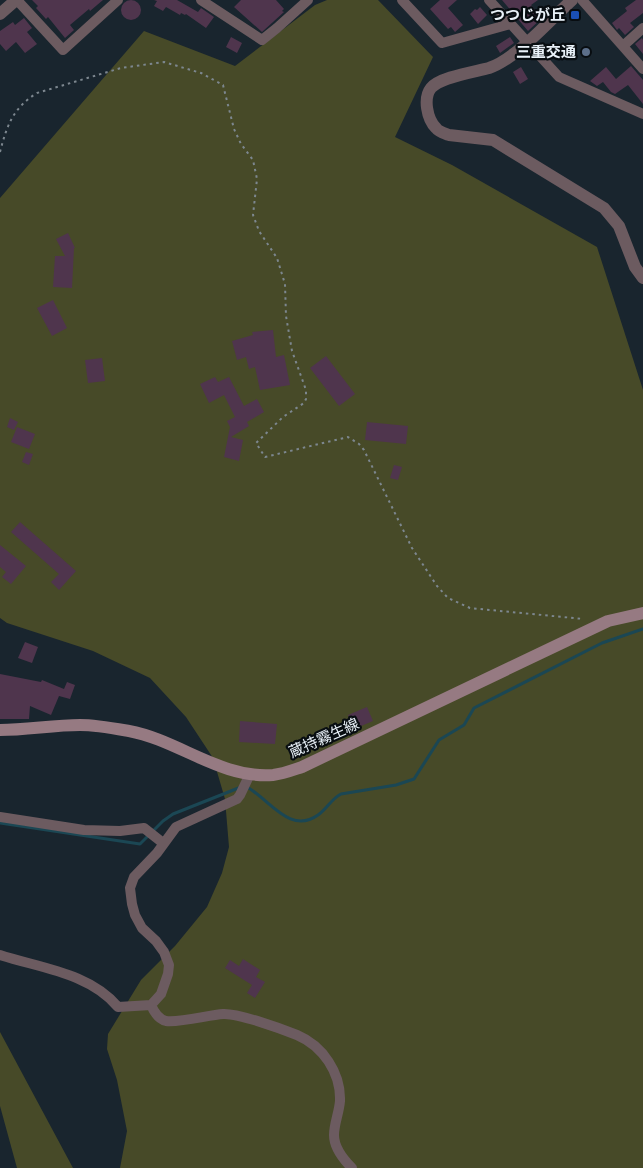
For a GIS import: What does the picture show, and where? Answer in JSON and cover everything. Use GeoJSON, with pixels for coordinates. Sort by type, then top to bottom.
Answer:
{"type":"FeatureCollection","features":[{"type":"Feature","properties":{"kind":"main road","name":"蔵持霧生線"},"geometry":{"type":"LineString","coordinates":[[0,730],[77,725],[132,731],[249,777],[274,775],[302,767],[608,621],[643,614]]}},
{"type":"Feature","properties":{"kind":"street"},"geometry":{"type":"LineString","coordinates":[[0,14],[16,0],[63,50],[118,0]]}},
{"type":"Feature","properties":{"kind":"street"},"geometry":{"type":"LineString","coordinates":[[209,2],[262,40],[308,0]]}},
{"type":"Feature","properties":{"kind":"street"},"geometry":{"type":"LineString","coordinates":[[402,0],[442,43],[510,24]]}},
{"type":"Feature","properties":{"kind":"street"},"geometry":{"type":"LineString","coordinates":[[489,0],[526,43],[559,77],[643,114]]}},
{"type":"Feature","properties":{"kind":"street"},"geometry":{"type":"LineString","coordinates":[[572,0],[526,43],[500,63],[444,80],[432,86],[427,98],[431,122],[438,130],[449,135],[493,140],[604,208],[618,226],[635,267],[643,278]]}},
{"type":"Feature","properties":{"kind":"street"},"geometry":{"type":"LineString","coordinates":[[582,0],[643,69]]}},
{"type":"Feature","properties":{"kind":"street"},"geometry":{"type":"LineString","coordinates":[[623,46],[643,28]]}},
{"type":"Feature","properties":{"kind":"street"},"geometry":{"type":"LineString","coordinates":[[151,1005],[164,987],[169,965],[160,946],[139,924],[132,904],[130,888],[137,872],[157,853],[160,841],[176,827],[194,817],[231,802],[240,795],[249,777]]}},
{"type":"Feature","properties":{"kind":"street"},"geometry":{"type":"LineString","coordinates":[[0,817],[84,830],[120,831],[140,827],[148,830],[160,841]]}},
{"type":"Feature","properties":{"kind":"street"},"geometry":{"type":"LineString","coordinates":[[0,955],[84,981],[108,995],[118,1007],[151,1005]]}},
{"type":"Feature","properties":{"kind":"street"},"geometry":{"type":"LineString","coordinates":[[151,1005],[158,1016],[164,1020],[174,1021],[225,1014],[237,1015],[297,1035],[310,1043],[331,1064],[339,1088],[340,1102],[334,1136],[340,1155],[352,1168]]}},
{"type":"Feature","properties":{"kind":"path"},"geometry":{"type":"LineString","coordinates":[[0,152],[13,115],[26,100],[37,93],[121,68],[164,62],[201,73],[223,85],[234,128],[241,144],[253,160],[257,179],[253,215],[259,231],[277,258],[285,284],[286,316],[292,351],[306,390],[304,403],[283,417],[256,443],[265,457],[348,437],[359,444],[364,450],[412,548],[437,586],[448,598],[470,608],[588,620]]}},
{"type":"Feature","properties":{"kind":"green space"},"geometry":{"type":"Polygon","coordinates":[[[327,0],[378,0],[433,57],[395,137],[452,165],[597,247],[643,390],[643,1168],[120,1168],[127,1131],[117,1080],[107,1049],[108,1034],[141,980],[175,946],[207,907],[222,873],[229,847],[225,799],[213,758],[186,717],[150,678],[93,651],[7,623],[0,618],[0,198],[144,31],[235,66],[315,5],[327,0]]]}},
{"type":"Feature","properties":{"kind":"green space"},"geometry":{"type":"Polygon","coordinates":[[[0,1032],[73,1168],[17,1168],[0,1106],[0,1032]]]}},
{"type":"Feature","properties":{"kind":"building"},"geometry":{"type":"Polygon","coordinates":[[[32,0],[103,0],[70,25],[74,30],[65,38],[48,17],[46,19],[36,8],[38,6],[32,0]]]}},
{"type":"Feature","properties":{"kind":"building"},"geometry":{"type":"Polygon","coordinates":[[[131,0],[138,3],[141,10],[138,17],[131,20],[124,17],[121,10],[124,3],[131,0]]]}},
{"type":"Feature","properties":{"kind":"building"},"geometry":{"type":"Polygon","coordinates":[[[154,0],[177,0],[198,12],[201,8],[214,17],[206,28],[186,14],[181,13],[180,15],[166,7],[163,11],[154,6],[157,1],[154,0]]]}},
{"type":"Feature","properties":{"kind":"building"},"geometry":{"type":"Polygon","coordinates":[[[241,0],[276,0],[284,9],[282,11],[284,12],[262,32],[234,7],[241,0]]]}},
{"type":"Feature","properties":{"kind":"building"},"geometry":{"type":"Polygon","coordinates":[[[440,0],[457,0],[448,8],[463,25],[455,32],[451,27],[448,29],[430,9],[440,0]]]}},
{"type":"Feature","properties":{"kind":"building"},"geometry":{"type":"Polygon","coordinates":[[[502,0],[538,0],[531,5],[542,18],[528,31],[502,0]]]}},
{"type":"Feature","properties":{"kind":"building"},"geometry":{"type":"Polygon","coordinates":[[[636,0],[643,0],[643,13],[630,23],[634,27],[625,35],[619,28],[617,30],[612,23],[627,11],[625,8],[636,0]]]}},
{"type":"Feature","properties":{"kind":"building"},"geometry":{"type":"Polygon","coordinates":[[[480,7],[487,15],[478,24],[470,14],[480,7]]]}},
{"type":"Feature","properties":{"kind":"building"},"geometry":{"type":"Polygon","coordinates":[[[24,18],[32,28],[27,32],[37,44],[25,53],[16,42],[6,51],[0,44],[0,31],[13,22],[15,25],[24,18]]]}},
{"type":"Feature","properties":{"kind":"building"},"geometry":{"type":"Polygon","coordinates":[[[231,37],[242,43],[237,53],[226,47],[231,37]]]}},
{"type":"Feature","properties":{"kind":"building"},"geometry":{"type":"Polygon","coordinates":[[[510,37],[514,43],[500,53],[496,46],[510,37]]]}},
{"type":"Feature","properties":{"kind":"building"},"geometry":{"type":"Polygon","coordinates":[[[642,38],[643,40],[643,54],[635,44],[642,38]]]}},
{"type":"Feature","properties":{"kind":"building"},"geometry":{"type":"Polygon","coordinates":[[[631,66],[643,80],[643,104],[628,85],[615,94],[603,82],[597,86],[590,81],[606,67],[616,79],[631,66]]]}},
{"type":"Feature","properties":{"kind":"building"},"geometry":{"type":"Polygon","coordinates":[[[521,67],[528,79],[520,84],[513,72],[521,67]]]}},
{"type":"Feature","properties":{"kind":"building"},"geometry":{"type":"Polygon","coordinates":[[[68,233],[75,248],[72,288],[53,287],[55,256],[65,256],[56,239],[68,233]]]}},
{"type":"Feature","properties":{"kind":"building"},"geometry":{"type":"Polygon","coordinates":[[[53,300],[67,328],[52,336],[37,308],[53,300]]]}},
{"type":"Feature","properties":{"kind":"building"},"geometry":{"type":"Polygon","coordinates":[[[273,330],[276,357],[284,355],[290,385],[260,390],[255,367],[249,369],[246,357],[237,360],[232,341],[253,335],[252,332],[273,330]]]}},
{"type":"Feature","properties":{"kind":"building"},"geometry":{"type":"Polygon","coordinates":[[[326,356],[355,394],[339,406],[310,368],[326,356]]]}},
{"type":"Feature","properties":{"kind":"building"},"geometry":{"type":"Polygon","coordinates":[[[102,358],[105,381],[88,383],[85,360],[102,358]]]}},
{"type":"Feature","properties":{"kind":"building"},"geometry":{"type":"Polygon","coordinates":[[[215,377],[218,382],[229,377],[244,406],[257,399],[264,412],[247,422],[249,426],[231,437],[243,440],[239,461],[224,457],[230,427],[227,421],[235,417],[224,395],[209,403],[200,384],[215,377]]]}},
{"type":"Feature","properties":{"kind":"building"},"geometry":{"type":"Polygon","coordinates":[[[10,418],[18,422],[14,430],[7,427],[10,418]]]}},
{"type":"Feature","properties":{"kind":"building"},"geometry":{"type":"Polygon","coordinates":[[[367,422],[408,426],[406,444],[365,440],[367,422]]]}},
{"type":"Feature","properties":{"kind":"building"},"geometry":{"type":"Polygon","coordinates":[[[17,427],[35,434],[29,449],[11,442],[17,427]]]}},
{"type":"Feature","properties":{"kind":"building"},"geometry":{"type":"Polygon","coordinates":[[[26,452],[33,454],[29,465],[22,462],[26,452]]]}},
{"type":"Feature","properties":{"kind":"building"},"geometry":{"type":"Polygon","coordinates":[[[394,465],[402,467],[398,480],[390,478],[394,465]]]}},
{"type":"Feature","properties":{"kind":"building"},"geometry":{"type":"Polygon","coordinates":[[[20,522],[76,571],[59,590],[51,582],[59,574],[11,532],[20,522]]]}},
{"type":"Feature","properties":{"kind":"building"},"geometry":{"type":"Polygon","coordinates":[[[0,545],[26,566],[11,584],[2,577],[6,572],[0,567],[0,545]]]}},
{"type":"Feature","properties":{"kind":"building"},"geometry":{"type":"Polygon","coordinates":[[[25,642],[38,647],[32,663],[18,658],[25,642]]]}},
{"type":"Feature","properties":{"kind":"building"},"geometry":{"type":"Polygon","coordinates":[[[0,674],[41,682],[42,680],[64,689],[67,682],[75,685],[70,699],[59,696],[51,715],[30,706],[29,719],[0,719],[0,674]]]}},
{"type":"Feature","properties":{"kind":"building"},"geometry":{"type":"Polygon","coordinates":[[[367,707],[373,721],[354,729],[348,715],[367,707]]]}},
{"type":"Feature","properties":{"kind":"building"},"geometry":{"type":"Polygon","coordinates":[[[240,721],[277,724],[275,744],[239,742],[240,721]]]}},
{"type":"Feature","properties":{"kind":"building"},"geometry":{"type":"Polygon","coordinates":[[[243,959],[260,970],[256,977],[265,982],[255,998],[247,993],[252,985],[225,968],[230,960],[239,966],[243,959]]]}},
{"type":"Feature","properties":{"kind":"waterway"},"geometry":{"type":"LineString","coordinates":[[247,787],[281,813],[298,821],[308,820],[318,815],[341,794],[396,785],[414,779],[439,740],[464,725],[474,708],[602,643],[643,629]]}},
{"type":"Feature","properties":{"kind":"waterway"},"geometry":{"type":"LineString","coordinates":[[0,823],[140,844],[163,821],[173,814],[241,787]]}},
{"type":"Feature","properties":{"kind":"place","name":"つつじが丘"},"geometry":{"type":"Point","coordinates":[575,15]}},
{"type":"Feature","properties":{"kind":"place","name":"三重交通"},"geometry":{"type":"Point","coordinates":[586,52]}}]}
